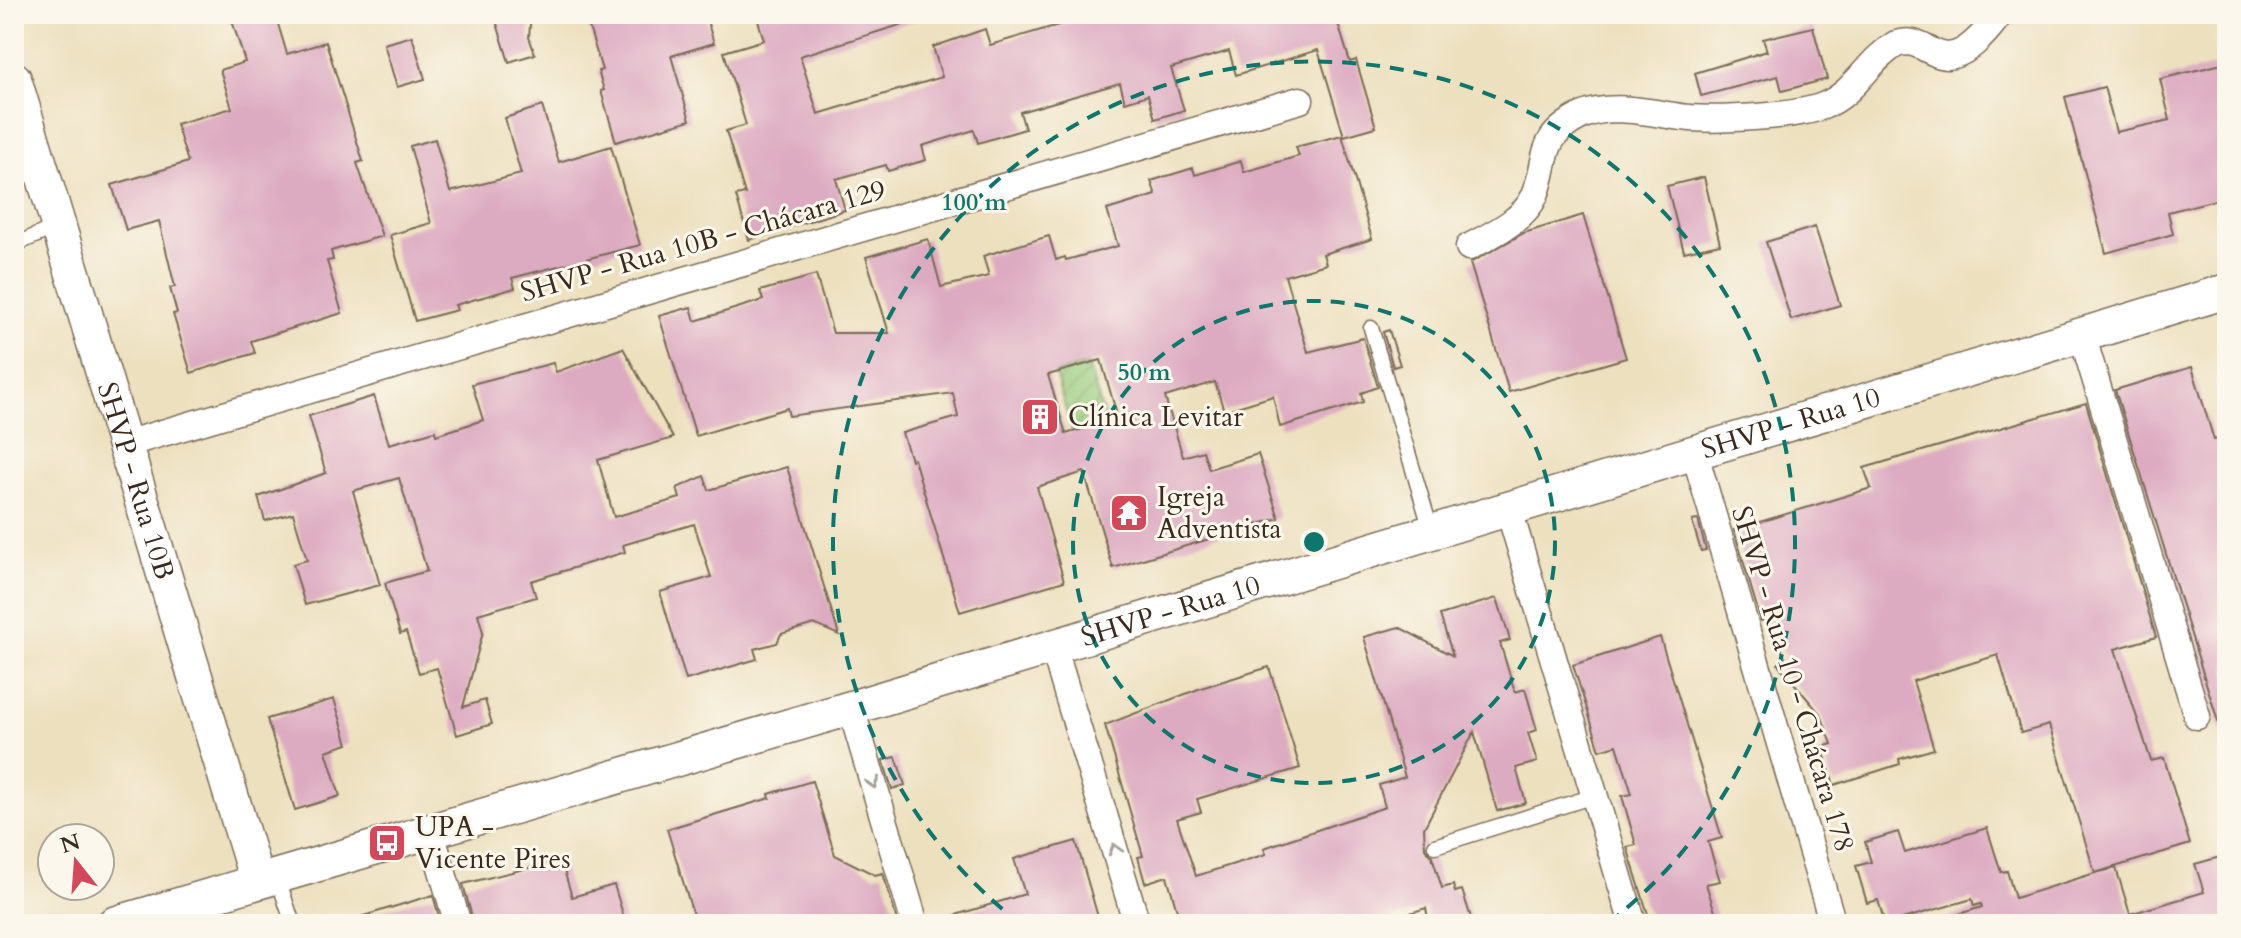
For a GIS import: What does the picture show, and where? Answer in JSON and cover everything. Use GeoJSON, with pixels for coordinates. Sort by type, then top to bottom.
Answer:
{"type":"FeatureCollection","features":[{"type":"Feature","properties":{"kind":"street"},"geometry":{"type":"LineString","coordinates":[[1469,247],[1522,213],[1535,196],[1544,151],[1563,127],[1585,114],[1625,110],[1691,118],[1735,117],[1820,107],[1844,97],[1896,44],[1905,41],[1921,44],[1940,55],[1951,56],[1981,36],[2000,14]]}},
{"type":"Feature","properties":{"kind":"street","name":"SHVP - Rua 10B"},"geometry":{"type":"LineString","coordinates":[[14,79],[125,444],[267,878]]}},
{"type":"Feature","properties":{"kind":"street","name":"SHVP - Rua 10B - Chácara 129"},"geometry":{"type":"LineString","coordinates":[[125,444],[1300,100]]}},
{"type":"Feature","properties":{"kind":"street","name":"SHVP - Rua 10"},"geometry":{"type":"LineString","coordinates":[[114,924],[851,708],[2227,291]]}},
{"type":"Feature","properties":{"kind":"street"},"geometry":{"type":"LineString","coordinates":[[2082,335],[2197,716]]}},
{"type":"Feature","properties":{"kind":"street","name":"SHVP - Rua 10 - Chácara 178"},"geometry":{"type":"LineString","coordinates":[[1694,451],[1833,924]]}},
{"type":"Feature","properties":{"kind":"street"},"geometry":{"type":"LineString","coordinates":[[1508,507],[1633,924]]}},
{"type":"Feature","properties":{"kind":"street"},"geometry":{"type":"LineString","coordinates":[[1053,646],[1137,924]]}},
{"type":"Feature","properties":{"kind":"street"},"geometry":{"type":"LineString","coordinates":[[851,708],[915,924]]}},
{"type":"Feature","properties":{"kind":"street"},"geometry":{"type":"LineString","coordinates":[[430,830],[458,924]]}},
{"type":"Feature","properties":{"kind":"lane"},"geometry":{"type":"LineString","coordinates":[[14,245],[58,226]]}},
{"type":"Feature","properties":{"kind":"lane"},"geometry":{"type":"LineString","coordinates":[[1371,328],[1431,530]]}},
{"type":"Feature","properties":{"kind":"lane"},"geometry":{"type":"LineString","coordinates":[[1435,846],[1594,796]]}},
{"type":"Feature","properties":{"kind":"lane"},"geometry":{"type":"LineString","coordinates":[[267,878],[293,924]]}},
{"type":"Feature","properties":{"kind":"green space"},"geometry":{"type":"Polygon","coordinates":[[[1088,365],[1105,420],[1072,430],[1055,374],[1088,365]]]}},
{"type":"Feature","properties":{"kind":"building"},"geometry":{"type":"Polygon","coordinates":[[[230,14],[275,14],[287,54],[326,42],[363,161],[357,163],[382,236],[331,251],[333,260],[327,261],[342,313],[251,341],[255,353],[191,373],[173,314],[177,313],[170,288],[175,287],[159,221],[126,230],[112,185],[188,162],[176,124],[232,108],[220,70],[245,62],[230,14]]]}},
{"type":"Feature","properties":{"kind":"building"},"geometry":{"type":"Polygon","coordinates":[[[494,14],[531,14],[529,37],[535,54],[509,62],[494,14]]]}},
{"type":"Feature","properties":{"kind":"building"},"geometry":{"type":"Polygon","coordinates":[[[585,14],[705,14],[714,43],[671,56],[690,120],[616,142],[601,91],[604,90],[598,71],[602,70],[585,14]]]}},
{"type":"Feature","properties":{"kind":"building"},"geometry":{"type":"Polygon","coordinates":[[[756,14],[915,14],[916,20],[800,56],[818,114],[942,77],[933,47],[985,29],[990,45],[1072,21],[1070,14],[1335,14],[1350,62],[1356,60],[1376,127],[1344,136],[1318,50],[1236,75],[1229,51],[1171,68],[1184,110],[1155,119],[1148,95],[1125,102],[1120,83],[1020,112],[1025,129],[978,143],[974,130],[922,146],[926,160],[888,171],[886,165],[836,179],[845,210],[749,240],[736,196],[745,194],[726,131],[746,125],[724,52],[764,40],[756,14]]]}},
{"type":"Feature","properties":{"kind":"building"},"geometry":{"type":"Polygon","coordinates":[[[1813,27],[1827,79],[1782,91],[1778,76],[1701,96],[1695,73],[1767,51],[1763,39],[1813,27]]]}},
{"type":"Feature","properties":{"kind":"building"},"geometry":{"type":"Polygon","coordinates":[[[412,36],[425,79],[397,87],[384,44],[412,36]]]}},
{"type":"Feature","properties":{"kind":"building"},"geometry":{"type":"Polygon","coordinates":[[[2222,64],[2227,83],[2227,197],[2168,212],[2173,234],[2106,253],[2065,97],[2104,87],[2116,132],[2170,120],[2160,79],[2222,64]]]}},
{"type":"Feature","properties":{"kind":"building"},"geometry":{"type":"Polygon","coordinates":[[[542,106],[559,162],[611,146],[640,245],[512,278],[515,288],[455,305],[457,310],[415,321],[390,235],[431,223],[410,146],[435,139],[450,192],[521,174],[505,118],[542,106]]]}},
{"type":"Feature","properties":{"kind":"building"},"geometry":{"type":"Polygon","coordinates":[[[1342,135],[1372,239],[1323,254],[1326,264],[1285,276],[1308,352],[1363,338],[1378,387],[1361,393],[1363,402],[1280,427],[1273,396],[1224,411],[1215,382],[1165,397],[1183,457],[1203,451],[1209,469],[1258,454],[1279,518],[1113,568],[1084,472],[1037,487],[1064,581],[960,612],[914,459],[911,460],[902,433],[958,417],[953,393],[789,416],[787,408],[696,436],[659,316],[691,307],[695,321],[763,300],[760,291],[816,275],[833,333],[889,333],[866,257],[928,239],[941,287],[989,276],[983,256],[1049,236],[1056,260],[1065,257],[1066,260],[1118,246],[1107,210],[1156,195],[1151,181],[1193,168],[1195,175],[1241,161],[1244,172],[1299,156],[1296,147],[1342,135]],[[1101,360],[1048,375],[1066,434],[1118,418],[1101,360]]]}},
{"type":"Feature","properties":{"kind":"building"},"geometry":{"type":"Polygon","coordinates":[[[1704,177],[1720,244],[1684,252],[1667,186],[1704,177]]]}},
{"type":"Feature","properties":{"kind":"building"},"geometry":{"type":"Polygon","coordinates":[[[1583,215],[1626,358],[1509,392],[1470,263],[1524,233],[1583,215]]]}},
{"type":"Feature","properties":{"kind":"building"},"geometry":{"type":"Polygon","coordinates":[[[1815,227],[1840,305],[1791,320],[1766,242],[1815,227]]]}},
{"type":"Feature","properties":{"kind":"building"},"geometry":{"type":"Polygon","coordinates":[[[1389,330],[1400,365],[1393,367],[1383,332],[1389,330]]]}},
{"type":"Feature","properties":{"kind":"building"},"geometry":{"type":"Polygon","coordinates":[[[623,348],[673,438],[598,460],[614,517],[680,498],[677,488],[704,476],[709,490],[787,467],[839,635],[814,624],[781,634],[777,643],[754,649],[757,659],[686,680],[660,592],[711,577],[694,524],[623,545],[625,552],[531,581],[536,597],[478,614],[483,632],[463,707],[485,700],[492,724],[457,735],[437,668],[419,673],[406,632],[400,634],[385,583],[427,571],[399,478],[353,491],[380,585],[305,605],[293,564],[307,560],[293,513],[265,521],[258,497],[326,473],[309,416],[374,396],[389,444],[435,431],[436,435],[483,420],[472,384],[553,363],[556,372],[623,348]]]}},
{"type":"Feature","properties":{"kind":"building"},"geometry":{"type":"Polygon","coordinates":[[[2192,367],[2214,440],[2227,436],[2227,730],[2221,731],[2115,390],[2192,367]]]}},
{"type":"Feature","properties":{"kind":"building"},"geometry":{"type":"Polygon","coordinates":[[[2086,403],[2156,637],[2115,649],[2151,761],[2164,758],[2190,844],[2095,873],[2049,725],[2021,733],[1998,655],[1913,681],[1934,749],[1899,759],[1900,764],[1834,785],[1822,747],[1832,744],[1821,715],[1778,664],[1785,658],[1769,618],[1761,621],[1734,530],[1871,488],[1864,468],[2086,403]]]}},
{"type":"Feature","properties":{"kind":"building"},"geometry":{"type":"Polygon","coordinates":[[[1698,520],[1706,550],[1701,551],[1692,521],[1698,520]]]}},
{"type":"Feature","properties":{"kind":"building"},"geometry":{"type":"Polygon","coordinates":[[[1497,598],[1510,640],[1500,643],[1515,692],[1525,689],[1537,730],[1528,733],[1537,762],[1516,768],[1526,803],[1497,811],[1474,732],[1424,828],[1425,848],[1432,856],[1442,888],[1453,885],[1455,892],[1462,890],[1473,924],[1429,924],[1426,908],[1375,924],[1181,924],[1167,876],[1145,883],[1138,857],[1143,856],[1105,725],[1201,688],[1269,667],[1300,768],[1197,799],[1201,812],[1177,819],[1196,876],[1266,854],[1264,848],[1385,807],[1379,785],[1405,777],[1364,637],[1399,627],[1453,656],[1440,615],[1497,598]]]}},
{"type":"Feature","properties":{"kind":"building"},"geometry":{"type":"Polygon","coordinates":[[[1660,637],[1722,838],[1708,842],[1720,881],[1706,884],[1719,924],[1651,924],[1627,847],[1636,845],[1622,796],[1632,794],[1617,745],[1600,750],[1573,665],[1660,637]]]}},
{"type":"Feature","properties":{"kind":"building"},"geometry":{"type":"Polygon","coordinates":[[[334,699],[348,744],[326,751],[340,796],[295,810],[267,719],[334,699]]]}},
{"type":"Feature","properties":{"kind":"building"},"geometry":{"type":"Polygon","coordinates":[[[896,757],[905,785],[892,789],[883,760],[896,757]]]}},
{"type":"Feature","properties":{"kind":"building"},"geometry":{"type":"Polygon","coordinates":[[[812,781],[835,855],[875,875],[883,873],[898,924],[696,924],[667,829],[770,798],[769,794],[812,781]]]}},
{"type":"Feature","properties":{"kind":"building"},"geometry":{"type":"Polygon","coordinates":[[[1987,828],[2001,872],[2007,871],[2015,898],[2116,868],[2130,914],[2204,892],[2195,864],[2227,855],[2227,924],[1950,924],[1949,917],[1982,907],[1981,904],[1974,906],[1972,899],[1885,924],[1878,900],[1867,903],[1856,866],[1871,862],[1865,842],[1898,832],[1905,853],[1987,828]]]}},
{"type":"Feature","properties":{"kind":"building"},"geometry":{"type":"Polygon","coordinates":[[[1076,841],[1100,924],[947,924],[946,918],[1025,894],[1014,859],[1076,841]]]}},
{"type":"Feature","properties":{"kind":"building"},"geometry":{"type":"Polygon","coordinates":[[[561,860],[572,897],[614,885],[626,924],[474,924],[463,884],[561,860]]]}},
{"type":"Feature","properties":{"kind":"building"},"geometry":{"type":"Polygon","coordinates":[[[433,895],[441,924],[361,924],[360,917],[433,895]]]}},
{"type":"Feature","properties":{"kind":"place","name":"Clínica Levitar"},"geometry":{"type":"Point","coordinates":[1040,417]}},
{"type":"Feature","properties":{"kind":"place","name":"Igreja Adventista"},"geometry":{"type":"Point","coordinates":[1129,513]}},
{"type":"Feature","properties":{"kind":"place","name":"UPA - Vicente Pires"},"geometry":{"type":"Point","coordinates":[387,843]}}]}
